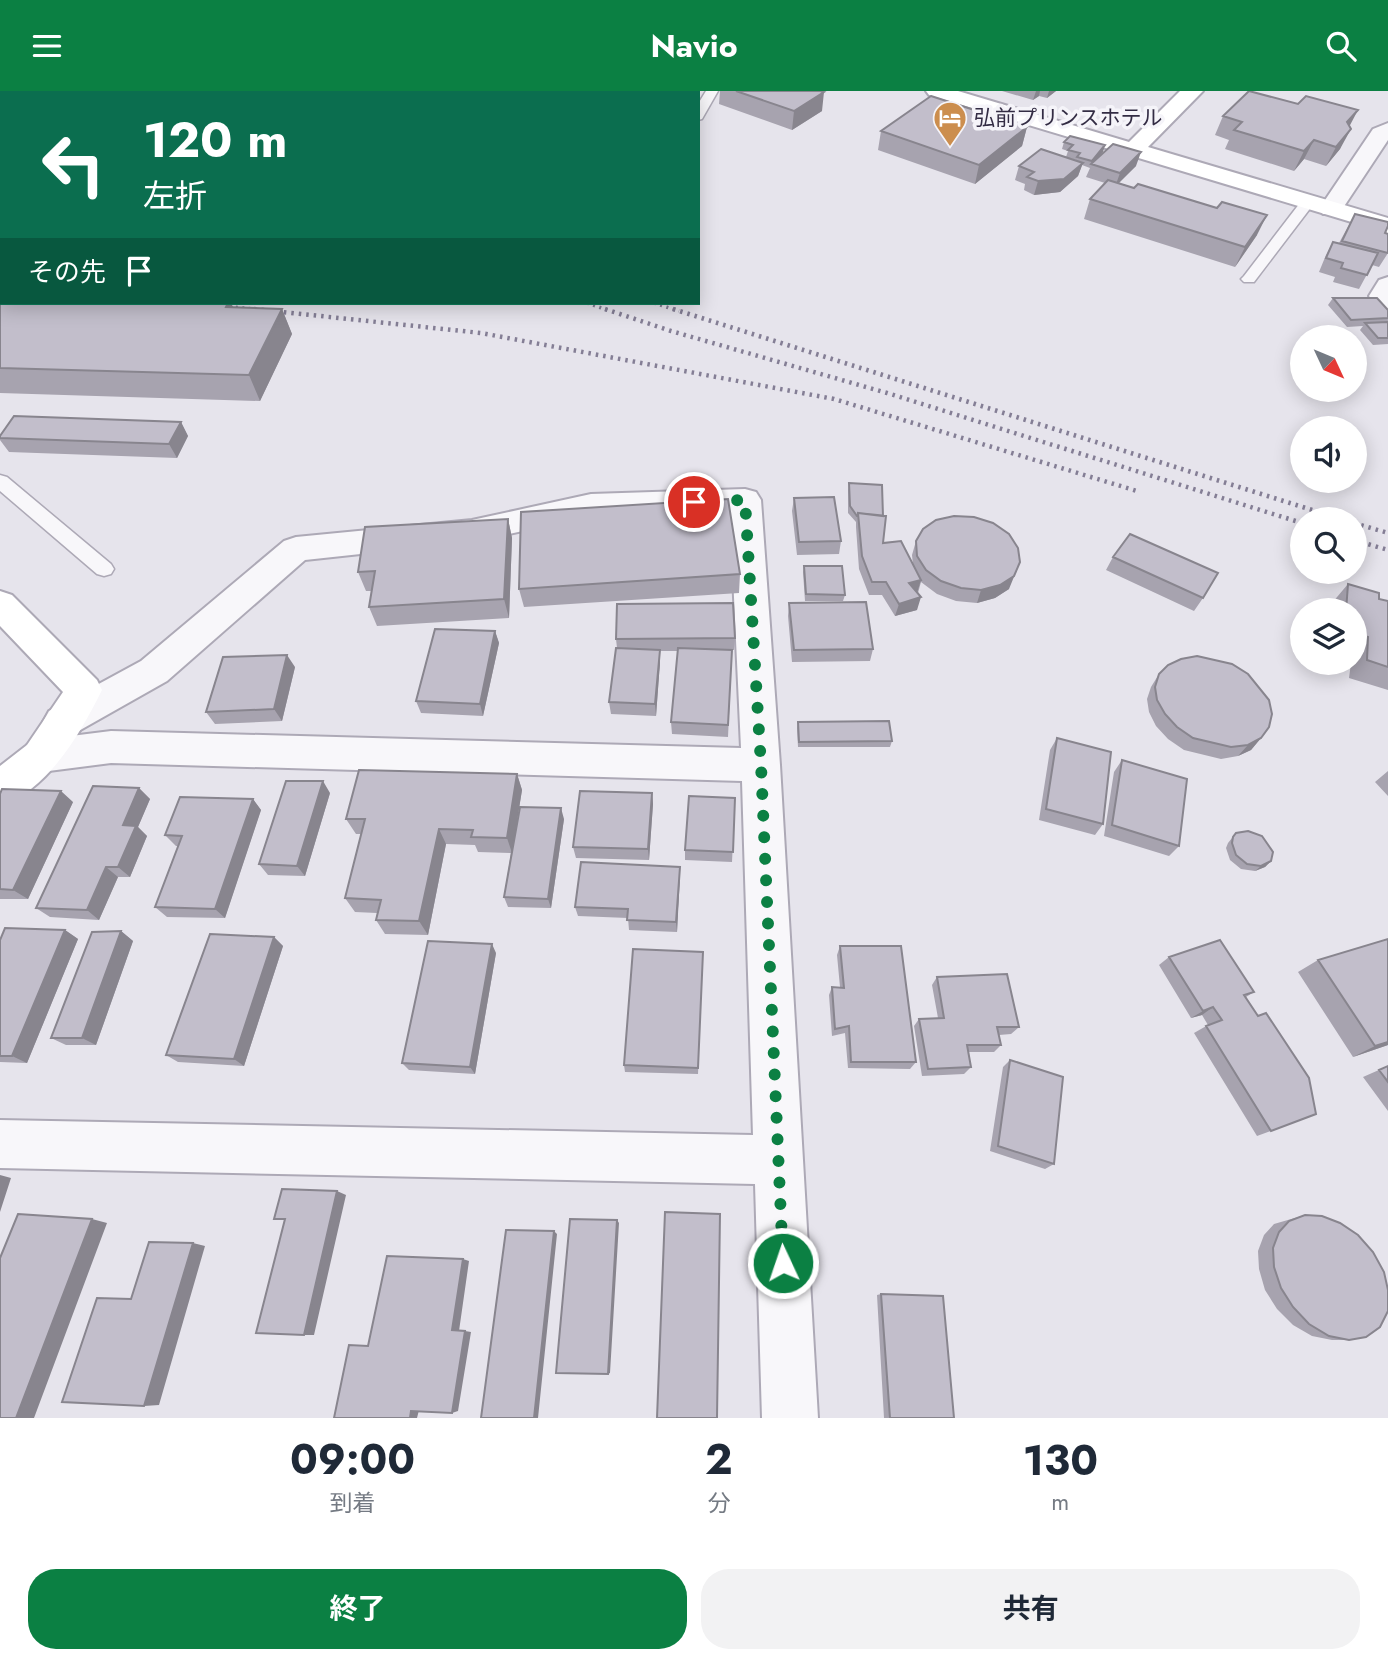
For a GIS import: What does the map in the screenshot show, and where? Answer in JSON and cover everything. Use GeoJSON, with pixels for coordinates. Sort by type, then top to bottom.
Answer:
{"type":"FeatureCollection","features":[{"type":"Feature","properties":{"kind":"street"},"geometry":{"type":"LineString","coordinates":[[936,91],[1388,226]]}},
{"type":"Feature","properties":{"kind":"street"},"geometry":{"type":"LineString","coordinates":[[1133,150],[1178,103],[1194,91]]}},
{"type":"Feature","properties":{"kind":"street"},"geometry":{"type":"LineString","coordinates":[[1331,209],[1381,134],[1388,129]]}},
{"type":"Feature","properties":{"kind":"street"},"geometry":{"type":"LineString","coordinates":[[1388,285],[1382,296],[1388,304]]}},
{"type":"Feature","properties":{"kind":"street"},"geometry":{"type":"LineString","coordinates":[[62,722],[154,671],[296,549],[472,531],[591,505],[745,500],[761,765],[790,1418]]}},
{"type":"Feature","properties":{"kind":"street"},"geometry":{"type":"LineString","coordinates":[[0,604],[83,690],[40,756],[0,789]]}},
{"type":"Feature","properties":{"kind":"street"},"geometry":{"type":"LineString","coordinates":[[40,756],[111,747],[761,765]]}},
{"type":"Feature","properties":{"kind":"street"},"geometry":{"type":"LineString","coordinates":[[0,1144],[779,1160]]}},
{"type":"Feature","properties":{"kind":"lane"},"geometry":{"type":"LineString","coordinates":[[700,112],[712,91]]}},
{"type":"Feature","properties":{"kind":"lane"},"geometry":{"type":"LineString","coordinates":[[1248,279],[1308,202]]}},
{"type":"Feature","properties":{"kind":"lane"},"geometry":{"type":"LineString","coordinates":[[0,481],[104,569]]}},
{"type":"Feature","properties":{"kind":"building"},"geometry":{"type":"Polygon","coordinates":[[[736,91],[820,91],[824,92],[794,111],[736,91]]]}},
{"type":"Feature","properties":{"kind":"building"},"geometry":{"type":"Polygon","coordinates":[[[1249,91],[1298,104],[1306,96],[1358,110],[1347,122],[1351,129],[1336,147],[1314,140],[1304,151],[1234,130],[1242,122],[1223,116],[1249,91]]]}},
{"type":"Feature","properties":{"kind":"building"},"geometry":{"type":"Polygon","coordinates":[[[931,96],[1027,127],[979,165],[881,131],[931,96]]]}},
{"type":"Feature","properties":{"kind":"building"},"geometry":{"type":"Polygon","coordinates":[[[1070,136],[1105,145],[1092,161],[1077,157],[1080,153],[1068,150],[1073,145],[1064,142],[1070,136]]]}},
{"type":"Feature","properties":{"kind":"building"},"geometry":{"type":"Polygon","coordinates":[[[1113,144],[1141,152],[1120,173],[1091,164],[1113,144]]]}},
{"type":"Feature","properties":{"kind":"building"},"geometry":{"type":"Polygon","coordinates":[[[1041,149],[1083,163],[1064,179],[1038,181],[1027,177],[1034,172],[1019,166],[1041,149]]]}},
{"type":"Feature","properties":{"kind":"building"},"geometry":{"type":"Polygon","coordinates":[[[1108,180],[1134,188],[1138,184],[1217,208],[1222,202],[1267,215],[1245,247],[1090,199],[1108,180]]]}},
{"type":"Feature","properties":{"kind":"building"},"geometry":{"type":"Polygon","coordinates":[[[1355,214],[1388,222],[1385,233],[1388,234],[1388,253],[1342,241],[1355,214]]]}},
{"type":"Feature","properties":{"kind":"building"},"geometry":{"type":"Polygon","coordinates":[[[1333,242],[1378,253],[1367,275],[1341,268],[1343,263],[1326,258],[1333,242]]]}},
{"type":"Feature","properties":{"kind":"building"},"geometry":{"type":"Polygon","coordinates":[[[1333,298],[1377,298],[1388,310],[1388,318],[1351,320],[1333,298]]]}},
{"type":"Feature","properties":{"kind":"building"},"geometry":{"type":"Polygon","coordinates":[[[0,305],[227,305],[226,307],[282,309],[249,375],[0,368],[0,305]]]}},
{"type":"Feature","properties":{"kind":"building"},"geometry":{"type":"Polygon","coordinates":[[[1388,322],[1388,338],[1378,338],[1365,323],[1388,322]]]}},
{"type":"Feature","properties":{"kind":"building"},"geometry":{"type":"Polygon","coordinates":[[[14,416],[181,422],[169,444],[0,438],[14,416]]]}},
{"type":"Feature","properties":{"kind":"building"},"geometry":{"type":"Polygon","coordinates":[[[849,483],[882,485],[883,516],[858,513],[857,516],[850,506],[849,483]]]}},
{"type":"Feature","properties":{"kind":"building"},"geometry":{"type":"Polygon","coordinates":[[[834,497],[841,541],[799,542],[794,498],[834,497]]]}},
{"type":"Feature","properties":{"kind":"building"},"geometry":{"type":"Polygon","coordinates":[[[728,499],[740,574],[519,589],[521,512],[728,499]]]}},
{"type":"Feature","properties":{"kind":"building"},"geometry":{"type":"Polygon","coordinates":[[[858,513],[886,516],[883,543],[901,541],[921,580],[909,583],[921,597],[899,604],[886,582],[872,582],[862,556],[858,513]]]}},
{"type":"Feature","properties":{"kind":"building"},"geometry":{"type":"Polygon","coordinates":[[[954,516],[974,517],[993,523],[1009,534],[1018,548],[1020,562],[1014,576],[1000,585],[981,590],[961,588],[941,581],[926,570],[917,556],[916,541],[923,529],[936,520],[954,516]]]}},
{"type":"Feature","properties":{"kind":"building"},"geometry":{"type":"Polygon","coordinates":[[[508,519],[504,599],[369,607],[375,571],[358,572],[365,527],[508,519]]]}},
{"type":"Feature","properties":{"kind":"building"},"geometry":{"type":"Polygon","coordinates":[[[1130,534],[1218,573],[1203,598],[1113,557],[1130,534]]]}},
{"type":"Feature","properties":{"kind":"building"},"geometry":{"type":"Polygon","coordinates":[[[804,566],[842,566],[845,595],[806,594],[804,566]]]}},
{"type":"Feature","properties":{"kind":"building"},"geometry":{"type":"Polygon","coordinates":[[[1348,584],[1379,593],[1379,599],[1388,601],[1388,667],[1367,660],[1367,598],[1347,598],[1348,584]]]}},
{"type":"Feature","properties":{"kind":"building"},"geometry":{"type":"Polygon","coordinates":[[[866,602],[873,649],[794,650],[789,603],[866,602]]]}},
{"type":"Feature","properties":{"kind":"building"},"geometry":{"type":"Polygon","coordinates":[[[733,603],[735,638],[616,639],[617,604],[733,603]]]}},
{"type":"Feature","properties":{"kind":"building"},"geometry":{"type":"Polygon","coordinates":[[[435,629],[495,631],[480,704],[416,701],[435,629]]]}},
{"type":"Feature","properties":{"kind":"building"},"geometry":{"type":"Polygon","coordinates":[[[616,648],[660,650],[655,704],[609,702],[616,648]]]}},
{"type":"Feature","properties":{"kind":"building"},"geometry":{"type":"Polygon","coordinates":[[[678,648],[732,650],[728,725],[671,722],[678,648]]]}},
{"type":"Feature","properties":{"kind":"building"},"geometry":{"type":"Polygon","coordinates":[[[287,655],[274,709],[206,712],[223,657],[287,655]]]}},
{"type":"Feature","properties":{"kind":"building"},"geometry":{"type":"Polygon","coordinates":[[[1197,656],[1232,664],[1248,674],[1269,700],[1272,714],[1269,727],[1261,738],[1248,745],[1231,747],[1193,738],[1165,714],[1157,700],[1155,687],[1159,674],[1168,665],[1197,656]]]}},
{"type":"Feature","properties":{"kind":"building"},"geometry":{"type":"Polygon","coordinates":[[[889,721],[892,741],[799,742],[798,722],[889,721]]]}},
{"type":"Feature","properties":{"kind":"building"},"geometry":{"type":"Polygon","coordinates":[[[1057,738],[1111,752],[1103,824],[1046,809],[1057,738]]]}},
{"type":"Feature","properties":{"kind":"building"},"geometry":{"type":"Polygon","coordinates":[[[1122,760],[1187,779],[1179,846],[1112,825],[1122,760]]]}},
{"type":"Feature","properties":{"kind":"building"},"geometry":{"type":"Polygon","coordinates":[[[359,770],[517,774],[507,838],[471,837],[473,830],[439,829],[419,921],[376,920],[381,900],[345,898],[365,819],[346,819],[359,770]]]}},
{"type":"Feature","properties":{"kind":"building"},"geometry":{"type":"Polygon","coordinates":[[[286,781],[323,781],[297,866],[259,864],[286,781]]]}},
{"type":"Feature","properties":{"kind":"building"},"geometry":{"type":"Polygon","coordinates":[[[93,786],[139,788],[123,825],[136,826],[118,867],[106,867],[87,910],[36,908],[93,786]]]}},
{"type":"Feature","properties":{"kind":"building"},"geometry":{"type":"Polygon","coordinates":[[[2,789],[61,791],[13,890],[0,889],[2,789]]]}},
{"type":"Feature","properties":{"kind":"building"},"geometry":{"type":"Polygon","coordinates":[[[580,791],[652,793],[648,849],[573,847],[580,791]]]}},
{"type":"Feature","properties":{"kind":"building"},"geometry":{"type":"Polygon","coordinates":[[[689,796],[735,798],[733,852],[685,850],[689,796]]]}},
{"type":"Feature","properties":{"kind":"building"},"geometry":{"type":"Polygon","coordinates":[[[180,797],[253,799],[215,909],[155,907],[182,836],[165,835],[180,797]]]}},
{"type":"Feature","properties":{"kind":"building"},"geometry":{"type":"Polygon","coordinates":[[[520,807],[561,808],[548,899],[504,897],[520,807]]]}},
{"type":"Feature","properties":{"kind":"building"},"geometry":{"type":"Polygon","coordinates":[[[1248,831],[1262,836],[1273,852],[1271,861],[1261,866],[1247,864],[1236,855],[1233,837],[1236,833],[1248,831]]]}},
{"type":"Feature","properties":{"kind":"building"},"geometry":{"type":"Polygon","coordinates":[[[581,862],[680,867],[676,922],[627,920],[628,909],[575,907],[581,862]]]}},
{"type":"Feature","properties":{"kind":"building"},"geometry":{"type":"Polygon","coordinates":[[[5,928],[65,930],[12,1056],[0,1056],[0,940],[5,928]]]}},
{"type":"Feature","properties":{"kind":"building"},"geometry":{"type":"Polygon","coordinates":[[[121,931],[82,1038],[51,1038],[92,932],[121,931]]]}},
{"type":"Feature","properties":{"kind":"building"},"geometry":{"type":"Polygon","coordinates":[[[210,934],[274,937],[234,1059],[166,1055],[210,934]]]}},
{"type":"Feature","properties":{"kind":"building"},"geometry":{"type":"Polygon","coordinates":[[[1388,939],[1388,1042],[1375,1046],[1318,960],[1388,939]]]}},
{"type":"Feature","properties":{"kind":"building"},"geometry":{"type":"Polygon","coordinates":[[[1220,940],[1254,992],[1244,995],[1258,1016],[1266,1013],[1309,1078],[1316,1114],[1271,1131],[1206,1026],[1222,1020],[1213,1007],[1203,1011],[1169,957],[1220,940]]]}},
{"type":"Feature","properties":{"kind":"building"},"geometry":{"type":"Polygon","coordinates":[[[428,941],[492,944],[470,1067],[402,1063],[428,941]]]}},
{"type":"Feature","properties":{"kind":"building"},"geometry":{"type":"Polygon","coordinates":[[[840,946],[901,946],[916,1062],[851,1062],[849,1026],[835,1029],[832,987],[844,988],[840,946]]]}},
{"type":"Feature","properties":{"kind":"building"},"geometry":{"type":"Polygon","coordinates":[[[633,949],[703,952],[698,1068],[624,1065],[633,949]]]}},
{"type":"Feature","properties":{"kind":"building"},"geometry":{"type":"Polygon","coordinates":[[[1007,974],[1019,1027],[997,1027],[1001,1045],[967,1045],[971,1067],[928,1069],[919,1019],[944,1018],[937,977],[1007,974]]]}},
{"type":"Feature","properties":{"kind":"building"},"geometry":{"type":"Polygon","coordinates":[[[1010,1060],[1063,1077],[1054,1164],[998,1146],[1010,1060]]]}},
{"type":"Feature","properties":{"kind":"building"},"geometry":{"type":"Polygon","coordinates":[[[1388,1066],[1388,1082],[1379,1070],[1388,1066]]]}},
{"type":"Feature","properties":{"kind":"building"},"geometry":{"type":"Polygon","coordinates":[[[282,1189],[337,1191],[304,1335],[256,1333],[285,1219],[274,1219],[282,1189]]]}},
{"type":"Feature","properties":{"kind":"building"},"geometry":{"type":"Polygon","coordinates":[[[665,1212],[720,1214],[717,1418],[657,1418],[665,1212]]]}},
{"type":"Feature","properties":{"kind":"building"},"geometry":{"type":"Polygon","coordinates":[[[18,1214],[92,1219],[16,1418],[0,1418],[0,1258],[18,1214]]]}},
{"type":"Feature","properties":{"kind":"building"},"geometry":{"type":"Polygon","coordinates":[[[1305,1215],[1322,1216],[1340,1223],[1358,1235],[1373,1252],[1384,1272],[1388,1290],[1388,1311],[1380,1327],[1366,1337],[1349,1340],[1329,1336],[1309,1324],[1293,1307],[1281,1288],[1274,1267],[1273,1248],[1279,1232],[1289,1221],[1305,1215]]]}},
{"type":"Feature","properties":{"kind":"building"},"geometry":{"type":"Polygon","coordinates":[[[570,1219],[617,1220],[608,1374],[556,1373],[570,1219]]]}},
{"type":"Feature","properties":{"kind":"building"},"geometry":{"type":"Polygon","coordinates":[[[506,1230],[554,1231],[534,1418],[481,1418],[506,1230]]]}},
{"type":"Feature","properties":{"kind":"building"},"geometry":{"type":"Polygon","coordinates":[[[149,1242],[193,1243],[144,1406],[62,1402],[97,1298],[131,1299],[149,1242]]]}},
{"type":"Feature","properties":{"kind":"building"},"geometry":{"type":"Polygon","coordinates":[[[387,1256],[463,1259],[452,1330],[465,1331],[452,1413],[411,1411],[410,1418],[334,1418],[349,1345],[368,1346],[387,1256]]]}},
{"type":"Feature","properties":{"kind":"building"},"geometry":{"type":"Polygon","coordinates":[[[881,1294],[943,1296],[954,1418],[890,1418],[881,1294]]]}},
{"type":"Feature","properties":{"kind":"railway"},"geometry":{"type":"LineString","coordinates":[[216,305],[271,311]]}},
{"type":"Feature","properties":{"kind":"railway"},"geometry":{"type":"LineString","coordinates":[[593,305],[610,311]]}},
{"type":"Feature","properties":{"kind":"railway"},"geometry":{"type":"LineString","coordinates":[[660,305],[679,311]]}},
{"type":"Feature","properties":{"kind":"railway"},"geometry":{"type":"LineString","coordinates":[[254,309],[481,333],[834,399],[1137,491]]}},
{"type":"Feature","properties":{"kind":"railway"},"geometry":{"type":"LineString","coordinates":[[605,309],[671,331],[887,393],[1290,519]]}},
{"type":"Feature","properties":{"kind":"railway"},"geometry":{"type":"LineString","coordinates":[[673,309],[1303,507]]}},
{"type":"Feature","properties":{"kind":"railway"},"geometry":{"type":"LineString","coordinates":[[1367,527],[1388,533]]}},
{"type":"Feature","properties":{"kind":"railway"},"geometry":{"type":"LineString","coordinates":[[1367,544],[1388,550]]}},
{"type":"Feature","properties":{"kind":"place","name":"弘前プリンスホテル"},"geometry":{"type":"Point","coordinates":[950,148]}},
{"type":"Feature","properties":{"kind":"route"},"geometry":{"type":"LineString","coordinates":[[694,502],[745,500],[761,765],[783,1263]]}}]}
